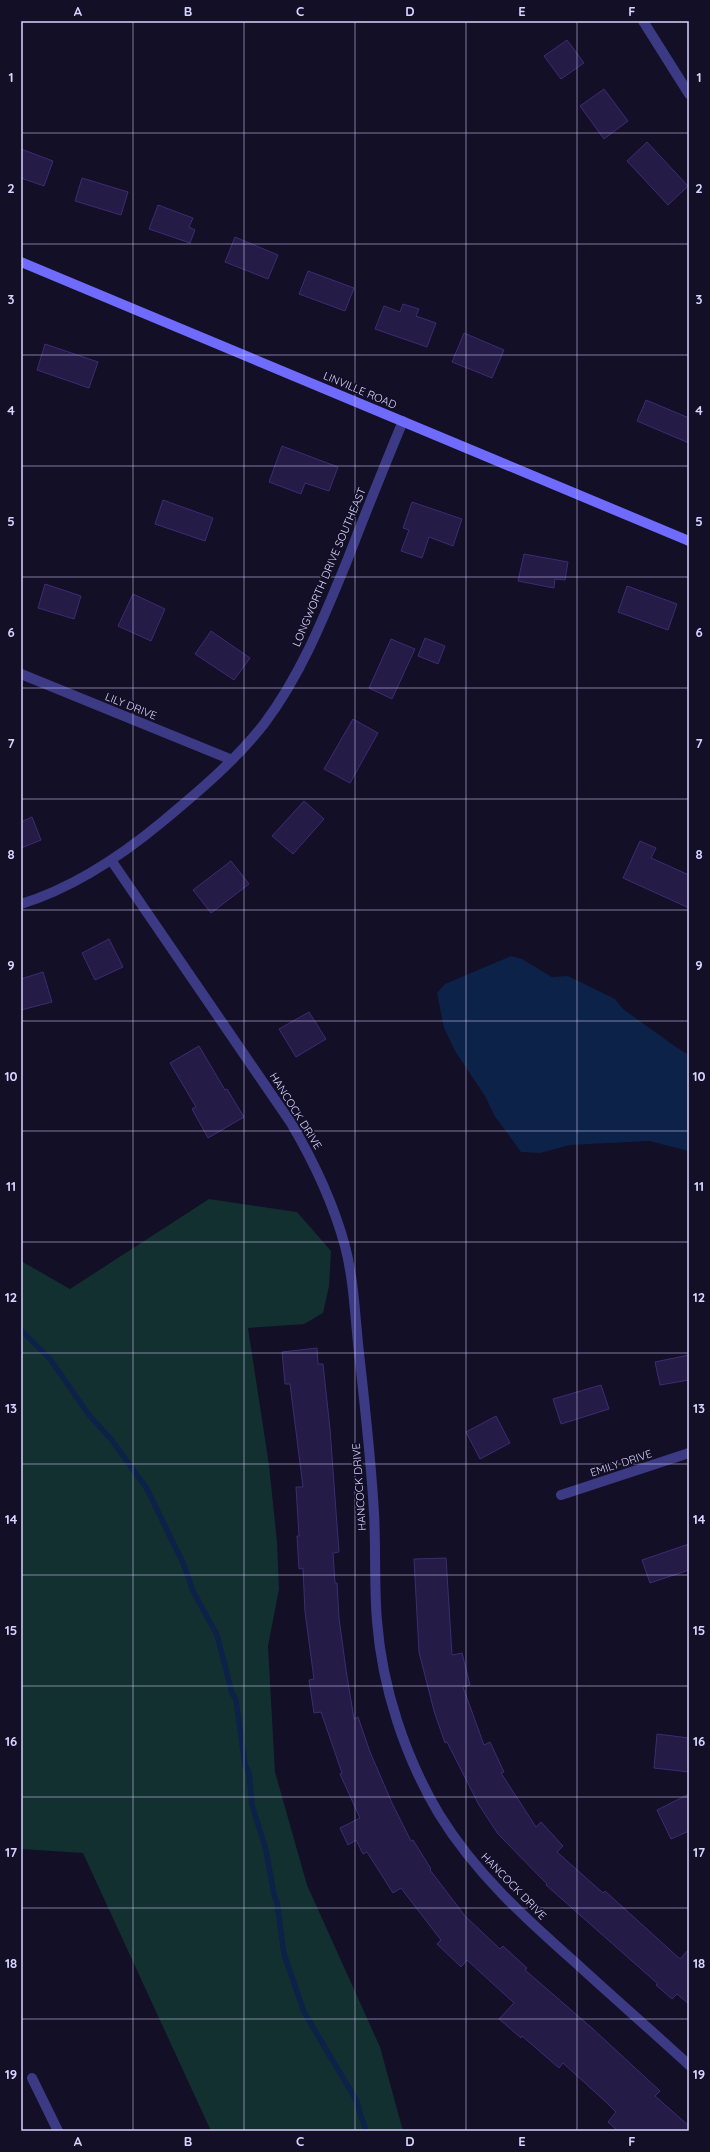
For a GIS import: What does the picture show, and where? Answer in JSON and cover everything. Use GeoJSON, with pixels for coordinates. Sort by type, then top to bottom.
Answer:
{"type":"FeatureCollection","features":[{"type":"Feature","properties":{"kind":"main road","name":"LINVILLE ROAD"},"geometry":{"type":"LineString","coordinates":[[21,262],[689,541]]}},
{"type":"Feature","properties":{"kind":"street"},"geometry":{"type":"LineString","coordinates":[[643,21],[689,94]]}},
{"type":"Feature","properties":{"kind":"street","name":"LONGWORTH DRIVE SOUTHEAST"},"geometry":{"type":"LineString","coordinates":[[21,904],[70,883],[111,860],[180,807],[232,760],[263,724],[293,679],[332,598],[403,421]]}},
{"type":"Feature","properties":{"kind":"street","name":"LILY DRIVE"},"geometry":{"type":"LineString","coordinates":[[21,674],[232,760]]}},
{"type":"Feature","properties":{"kind":"street","name":"HANCOCK DRIVE"},"geometry":{"type":"LineString","coordinates":[[111,860],[291,1123],[313,1161],[332,1207],[346,1248],[352,1287],[372,1478],[375,1537],[374,1584],[382,1660],[402,1734],[417,1771],[438,1813],[462,1849],[490,1883],[541,1932],[689,2065]]}},
{"type":"Feature","properties":{"kind":"street","name":"EMILY DRIVE"},"geometry":{"type":"LineString","coordinates":[[561,1495],[689,1453]]}},
{"type":"Feature","properties":{"kind":"street"},"geometry":{"type":"LineString","coordinates":[[32,2078],[58,2131]]}},
{"type":"Feature","properties":{"kind":"green space"},"geometry":{"type":"Polygon","coordinates":[[[209,1199],[297,1212],[331,1251],[329,1286],[323,1313],[304,1324],[248,1328],[269,1465],[277,1542],[279,1589],[268,1646],[275,1772],[307,1885],[380,2047],[403,2131],[211,2131],[83,1853],[21,1849],[21,1261],[70,1289],[209,1199]]]}},
{"type":"Feature","properties":{"kind":"water"},"geometry":{"type":"Polygon","coordinates":[[[511,956],[522,959],[552,977],[568,976],[615,999],[623,1009],[689,1055],[689,1151],[649,1141],[570,1145],[540,1153],[521,1152],[494,1115],[485,1096],[455,1051],[444,1028],[437,993],[445,984],[511,956]]]}},
{"type":"Feature","properties":{"kind":"building"},"geometry":{"type":"Polygon","coordinates":[[[567,40],[584,63],[561,79],[544,56],[567,40]]]}},
{"type":"Feature","properties":{"kind":"building"},"geometry":{"type":"Polygon","coordinates":[[[604,89],[628,121],[604,139],[580,106],[604,89]]]}},
{"type":"Feature","properties":{"kind":"building"},"geometry":{"type":"Polygon","coordinates":[[[647,142],[688,186],[668,205],[627,161],[647,142]]]}},
{"type":"Feature","properties":{"kind":"building"},"geometry":{"type":"Polygon","coordinates":[[[21,149],[53,161],[44,186],[21,178],[21,149]]]}},
{"type":"Feature","properties":{"kind":"building"},"geometry":{"type":"Polygon","coordinates":[[[82,178],[128,192],[121,215],[75,201],[82,178]]]}},
{"type":"Feature","properties":{"kind":"building"},"geometry":{"type":"Polygon","coordinates":[[[158,205],[193,218],[189,227],[195,230],[190,243],[149,229],[158,205]]]}},
{"type":"Feature","properties":{"kind":"building"},"geometry":{"type":"Polygon","coordinates":[[[235,237],[278,255],[268,279],[225,262],[235,237]]]}},
{"type":"Feature","properties":{"kind":"building"},"geometry":{"type":"Polygon","coordinates":[[[308,271],[354,288],[345,311],[299,294],[308,271]]]}},
{"type":"Feature","properties":{"kind":"building"},"geometry":{"type":"Polygon","coordinates":[[[403,304],[419,309],[416,316],[436,323],[427,347],[375,329],[384,306],[400,312],[403,304]]]}},
{"type":"Feature","properties":{"kind":"building"},"geometry":{"type":"Polygon","coordinates":[[[464,333],[504,350],[492,378],[452,362],[464,333]]]}},
{"type":"Feature","properties":{"kind":"building"},"geometry":{"type":"Polygon","coordinates":[[[45,344],[98,362],[89,388],[37,370],[45,344]]]}},
{"type":"Feature","properties":{"kind":"building"},"geometry":{"type":"Polygon","coordinates":[[[646,400],[689,418],[689,443],[637,421],[646,400]]]}},
{"type":"Feature","properties":{"kind":"building"},"geometry":{"type":"Polygon","coordinates":[[[282,446],[338,467],[329,491],[305,483],[301,494],[269,482],[282,446]]]}},
{"type":"Feature","properties":{"kind":"building"},"geometry":{"type":"Polygon","coordinates":[[[163,500],[213,518],[205,541],[155,524],[163,500]]]}},
{"type":"Feature","properties":{"kind":"building"},"geometry":{"type":"Polygon","coordinates":[[[412,502],[462,519],[453,546],[429,537],[422,558],[401,551],[409,530],[403,528],[412,502]]]}},
{"type":"Feature","properties":{"kind":"building"},"geometry":{"type":"Polygon","coordinates":[[[524,554],[568,562],[565,580],[555,579],[554,588],[518,581],[524,554]]]}},
{"type":"Feature","properties":{"kind":"building"},"geometry":{"type":"Polygon","coordinates":[[[45,584],[81,596],[74,619],[38,608],[45,584]]]}},
{"type":"Feature","properties":{"kind":"building"},"geometry":{"type":"Polygon","coordinates":[[[627,586],[677,604],[668,630],[618,612],[627,586]]]}},
{"type":"Feature","properties":{"kind":"building"},"geometry":{"type":"Polygon","coordinates":[[[133,594],[165,609],[151,641],[118,626],[133,594]]]}},
{"type":"Feature","properties":{"kind":"building"},"geometry":{"type":"Polygon","coordinates":[[[211,631],[250,658],[234,680],[195,654],[211,631]]]}},
{"type":"Feature","properties":{"kind":"building"},"geometry":{"type":"Polygon","coordinates":[[[425,638],[445,646],[438,664],[418,656],[425,638]]]}},
{"type":"Feature","properties":{"kind":"building"},"geometry":{"type":"Polygon","coordinates":[[[391,639],[415,649],[392,699],[369,688],[391,639]]]}},
{"type":"Feature","properties":{"kind":"building"},"geometry":{"type":"Polygon","coordinates":[[[353,719],[378,733],[350,783],[324,769],[353,719]]]}},
{"type":"Feature","properties":{"kind":"building"},"geometry":{"type":"Polygon","coordinates":[[[304,801],[324,819],[293,854],[272,836],[304,801]]]}},
{"type":"Feature","properties":{"kind":"building"},"geometry":{"type":"Polygon","coordinates":[[[32,817],[41,840],[21,848],[21,822],[32,817]]]}},
{"type":"Feature","properties":{"kind":"building"},"geometry":{"type":"Polygon","coordinates":[[[640,841],[656,848],[651,858],[689,875],[689,908],[623,878],[640,841]]]}},
{"type":"Feature","properties":{"kind":"building"},"geometry":{"type":"Polygon","coordinates":[[[231,861],[249,884],[211,913],[193,890],[231,861]]]}},
{"type":"Feature","properties":{"kind":"building"},"geometry":{"type":"Polygon","coordinates":[[[109,939],[123,967],[95,980],[82,953],[109,939]]]}},
{"type":"Feature","properties":{"kind":"building"},"geometry":{"type":"Polygon","coordinates":[[[43,972],[52,1002],[21,1010],[21,979],[43,972]]]}},
{"type":"Feature","properties":{"kind":"building"},"geometry":{"type":"Polygon","coordinates":[[[309,1012],[326,1039],[296,1057],[279,1029],[309,1012]]]}},
{"type":"Feature","properties":{"kind":"building"},"geometry":{"type":"Polygon","coordinates":[[[199,1046],[225,1090],[227,1089],[244,1117],[208,1138],[192,1109],[196,1107],[170,1063],[199,1046]]]}},
{"type":"Feature","properties":{"kind":"building"},"geometry":{"type":"Polygon","coordinates":[[[317,1348],[318,1364],[323,1364],[330,1429],[339,1552],[333,1553],[335,1583],[337,1583],[339,1618],[354,1719],[358,1717],[370,1752],[392,1803],[411,1841],[413,1840],[431,1869],[430,1870],[465,1916],[500,1949],[503,1946],[527,1968],[525,1970],[593,2029],[660,2091],[655,2096],[689,2126],[689,2131],[618,2131],[608,2122],[616,2112],[607,2103],[563,2063],[559,2068],[522,2036],[521,2038],[499,2019],[514,2003],[467,1960],[461,1967],[437,1944],[441,1940],[401,1888],[393,1893],[367,1852],[363,1854],[356,1840],[348,1845],[340,1828],[360,1818],[340,1774],[342,1773],[321,1712],[314,1713],[309,1680],[314,1679],[305,1612],[303,1568],[299,1569],[297,1536],[299,1536],[296,1487],[303,1487],[290,1384],[285,1384],[282,1352],[317,1348]]]}},
{"type":"Feature","properties":{"kind":"building"},"geometry":{"type":"Polygon","coordinates":[[[689,1355],[689,1380],[660,1385],[655,1362],[689,1355]]]}},
{"type":"Feature","properties":{"kind":"building"},"geometry":{"type":"Polygon","coordinates":[[[601,1385],[609,1409],[561,1424],[553,1399],[601,1385]]]}},
{"type":"Feature","properties":{"kind":"building"},"geometry":{"type":"Polygon","coordinates":[[[496,1416],[510,1443],[480,1459],[466,1432],[496,1416]]]}},
{"type":"Feature","properties":{"kind":"building"},"geometry":{"type":"Polygon","coordinates":[[[689,1544],[689,1570],[650,1583],[642,1560],[689,1544]]]}},
{"type":"Feature","properties":{"kind":"building"},"geometry":{"type":"Polygon","coordinates":[[[446,1558],[452,1655],[462,1653],[470,1685],[463,1687],[484,1745],[490,1742],[504,1772],[501,1773],[536,1827],[541,1822],[563,1846],[557,1852],[603,1893],[605,1891],[680,1959],[689,1949],[689,2004],[677,1994],[672,1999],[656,1985],[658,1984],[546,1885],[547,1884],[498,1834],[479,1805],[447,1742],[445,1743],[434,1711],[419,1652],[414,1559],[446,1558]]]}},
{"type":"Feature","properties":{"kind":"building"},"geometry":{"type":"Polygon","coordinates":[[[657,1734],[689,1738],[689,1772],[654,1768],[657,1734]]]}},
{"type":"Feature","properties":{"kind":"building"},"geometry":{"type":"Polygon","coordinates":[[[689,1794],[689,1831],[671,1839],[657,1810],[689,1794]]]}},
{"type":"Feature","properties":{"kind":"waterway"},"geometry":{"type":"LineString","coordinates":[[21,1330],[50,1359],[89,1415],[111,1439],[147,1489],[184,1565],[193,1591],[217,1635],[232,1693],[236,1700],[245,1765],[249,1772],[252,1805],[266,1850],[274,1895],[277,1902],[284,1954],[304,2012],[356,2100],[366,2131]]}}]}
